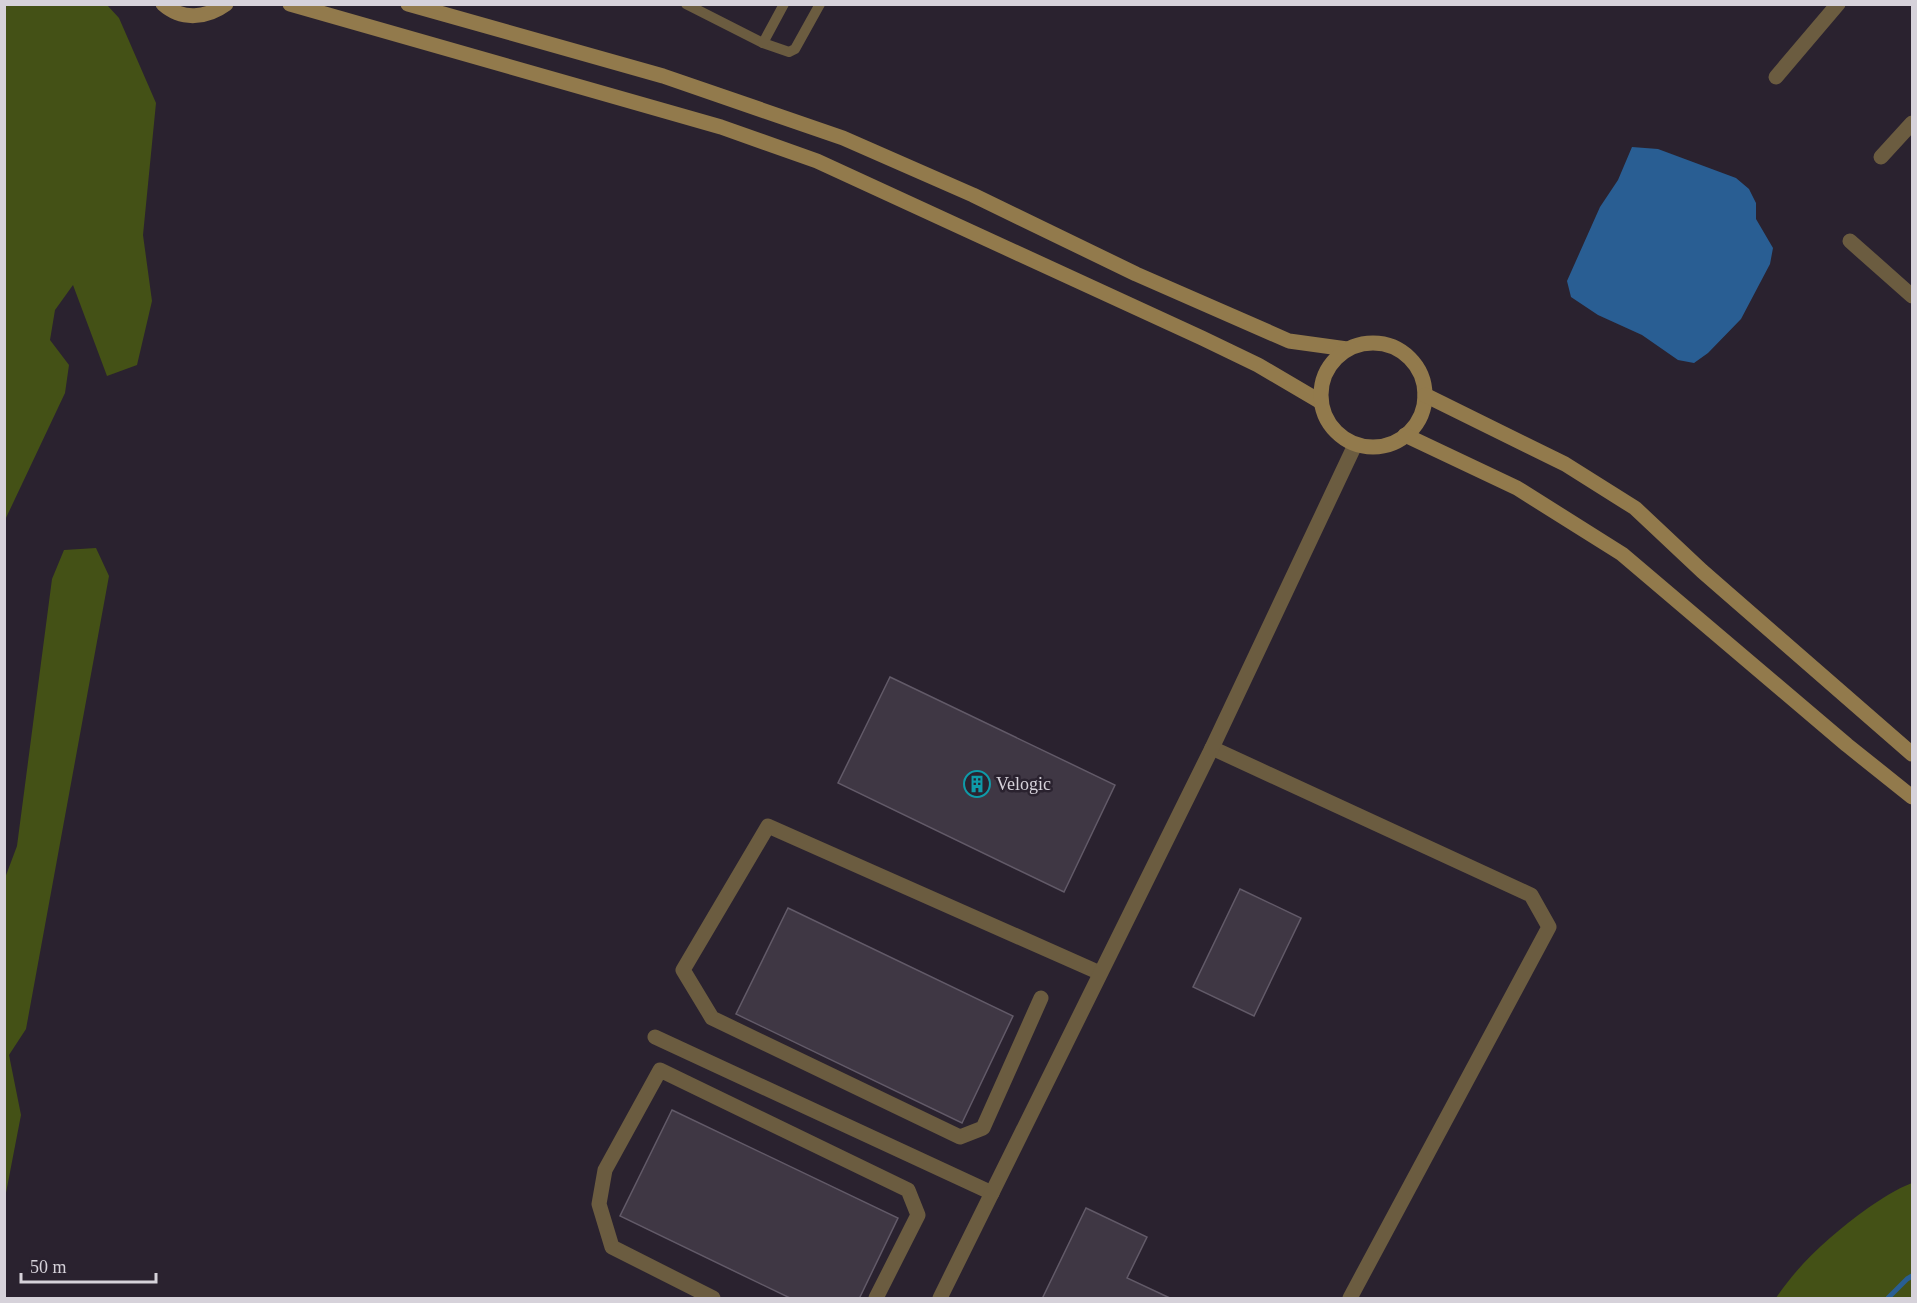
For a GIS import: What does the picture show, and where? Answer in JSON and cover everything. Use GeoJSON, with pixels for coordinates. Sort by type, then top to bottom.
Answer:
{"type":"FeatureCollection","features":[{"type":"Feature","properties":{"kind":"street"},"geometry":{"type":"LineString","coordinates":[[163,4],[169,10],[184,15],[201,16],[216,11],[226,4]]}},
{"type":"Feature","properties":{"kind":"street"},"geometry":{"type":"LineString","coordinates":[[290,4],[721,127],[817,161],[1212,342],[1258,365],[1321,402]]}},
{"type":"Feature","properties":{"kind":"street"},"geometry":{"type":"LineString","coordinates":[[408,4],[663,76],[843,138],[973,195],[1136,273],[1289,340],[1347,350]]}},
{"type":"Feature","properties":{"kind":"street"},"geometry":{"type":"LineString","coordinates":[[1776,77],[1838,4]]}},
{"type":"Feature","properties":{"kind":"street"},"geometry":{"type":"LineString","coordinates":[[1881,156],[1912,123]]}},
{"type":"Feature","properties":{"kind":"street"},"geometry":{"type":"LineString","coordinates":[[1850,241],[1912,296]]}},
{"type":"Feature","properties":{"kind":"street"},"geometry":{"type":"LineString","coordinates":[[1377,342],[1392,346],[1406,354],[1416,366],[1423,380],[1425,395],[1416,424],[1405,435],[1380,446],[1355,446],[1336,432],[1326,419],[1321,402],[1321,387],[1326,372],[1335,359],[1361,344],[1377,342]]}},
{"type":"Feature","properties":{"kind":"street"},"geometry":{"type":"LineString","coordinates":[[1425,395],[1565,464],[1635,508],[1702,571],[1912,754]]}},
{"type":"Feature","properties":{"kind":"street"},"geometry":{"type":"LineString","coordinates":[[1405,435],[1517,488],[1622,554],[1847,745],[1912,797]]}},
{"type":"Feature","properties":{"kind":"street"},"geometry":{"type":"LineString","coordinates":[[940,1299],[1212,748],[1355,446]]}},
{"type":"Feature","properties":{"kind":"street"},"geometry":{"type":"LineString","coordinates":[[1212,748],[1531,895],[1549,927],[1350,1299]]}},
{"type":"Feature","properties":{"kind":"street"},"geometry":{"type":"LineString","coordinates":[[1041,998],[983,1128],[960,1137],[712,1018],[683,970],[768,826],[1100,973]]}},
{"type":"Feature","properties":{"kind":"street"},"geometry":{"type":"LineString","coordinates":[[655,1037],[992,1193]]}},
{"type":"Feature","properties":{"kind":"street"},"geometry":{"type":"LineString","coordinates":[[714,1299],[612,1247],[599,1204],[605,1170],[660,1070],[908,1190],[918,1215],[876,1299]]}},
{"type":"Feature","properties":{"kind":"lane"},"geometry":{"type":"LineString","coordinates":[[686,4],[763,43],[789,52],[795,49],[820,4]]}},
{"type":"Feature","properties":{"kind":"lane"},"geometry":{"type":"LineString","coordinates":[[763,43],[784,4]]}},
{"type":"Feature","properties":{"kind":"green space"},"geometry":{"type":"Polygon","coordinates":[[[5,4],[107,5],[119,18],[156,103],[143,235],[152,301],[137,365],[107,376],[73,285],[55,310],[50,340],[69,365],[65,393],[5,520],[5,4]]]}},
{"type":"Feature","properties":{"kind":"green space"},"geometry":{"type":"Polygon","coordinates":[[[96,548],[109,576],[26,1029],[9,1055],[21,1115],[5,1198],[5,878],[17,846],[52,579],[64,550],[96,548]]]}},
{"type":"Feature","properties":{"kind":"green space"},"geometry":{"type":"Polygon","coordinates":[[[1912,1183],[1912,1298],[1776,1298],[1796,1272],[1830,1238],[1868,1208],[1912,1183]]]}},
{"type":"Feature","properties":{"kind":"water"},"geometry":{"type":"Polygon","coordinates":[[[1632,147],[1658,149],[1736,178],[1749,189],[1756,203],[1756,219],[1773,248],[1770,264],[1741,319],[1708,353],[1694,363],[1678,360],[1642,335],[1598,315],[1571,297],[1567,281],[1600,207],[1618,180],[1632,147]]]}},
{"type":"Feature","properties":{"kind":"building","name":"Velogic"},"geometry":{"type":"Polygon","coordinates":[[[890,677],[1115,785],[1064,892],[838,783],[890,677]]]}},
{"type":"Feature","properties":{"kind":"building"},"geometry":{"type":"Polygon","coordinates":[[[1240,889],[1301,918],[1254,1016],[1193,987],[1240,889]]]}},
{"type":"Feature","properties":{"kind":"building"},"geometry":{"type":"Polygon","coordinates":[[[788,908],[1013,1016],[962,1123],[736,1014],[788,908]]]}},
{"type":"Feature","properties":{"kind":"building"},"geometry":{"type":"Polygon","coordinates":[[[672,1110],[898,1218],[859,1299],[792,1299],[620,1216],[672,1110]]]}},
{"type":"Feature","properties":{"kind":"building"},"geometry":{"type":"Polygon","coordinates":[[[1086,1208],[1147,1237],[1127,1278],[1172,1299],[1042,1299],[1086,1208]]]}},
{"type":"Feature","properties":{"kind":"waterway"},"geometry":{"type":"LineString","coordinates":[[1888,1298],[1912,1276]]}},
{"type":"Feature","properties":{"kind":"place","name":"Velogic"},"geometry":{"type":"Point","coordinates":[977,784]}}]}
